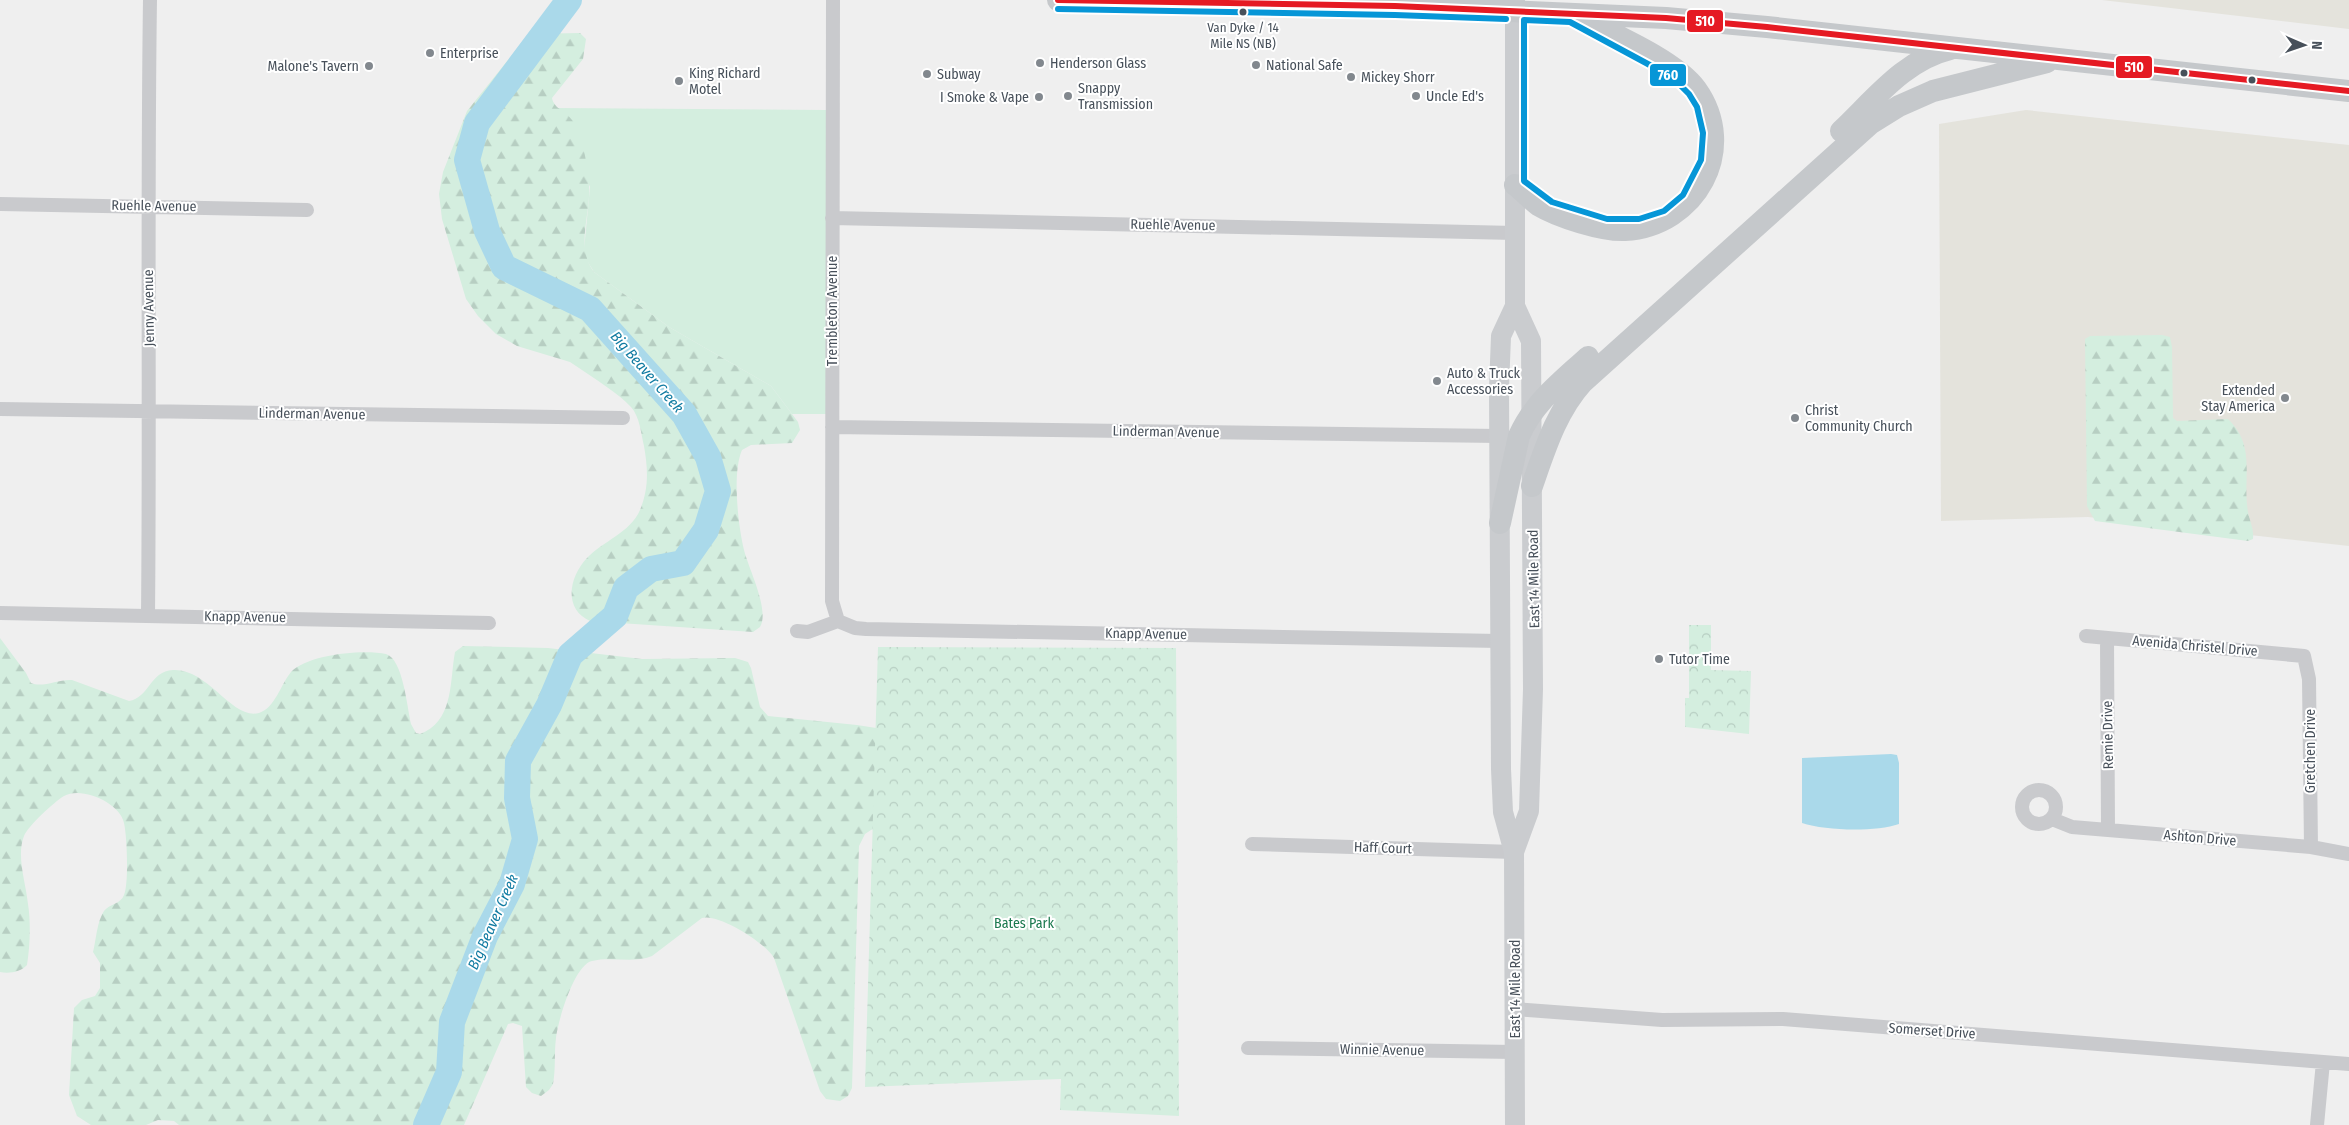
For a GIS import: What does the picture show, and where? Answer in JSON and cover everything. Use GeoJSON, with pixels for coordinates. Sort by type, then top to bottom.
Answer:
{"type":"FeatureCollection","features":[{"type":"Feature","properties":{"kind":"main road"},"geometry":{"type":"LineString","coordinates":[[1058,0],[1515,5],[1572,13],[1767,26],[2349,91]]}},
{"type":"Feature","properties":{"kind":"main road","name":"East 14 Mile Road"},"geometry":{"type":"LineString","coordinates":[[1514,852],[1528,811],[1534,637],[1531,341],[1515,306],[1515,5]]}},
{"type":"Feature","properties":{"kind":"main road"},"geometry":{"type":"LineString","coordinates":[[1515,185],[1538,204],[1559,214],[1606,228],[1640,228],[1668,219],[1680,211],[1698,189],[1710,162],[1713,146],[1710,117],[1696,89],[1687,79],[1665,63],[1572,13]]}},
{"type":"Feature","properties":{"kind":"main road"},"geometry":{"type":"LineString","coordinates":[[1500,523],[1519,436],[1533,410],[1544,397],[1845,127],[1902,72],[1919,61],[1939,52],[1958,47]]}},
{"type":"Feature","properties":{"kind":"main road"},"geometry":{"type":"LineString","coordinates":[[1532,486],[1553,428],[1579,386],[1870,124],[1899,106],[1932,91],[2060,59]]}},
{"type":"Feature","properties":{"kind":"main road","name":"East 14 Mile Road"},"geometry":{"type":"LineString","coordinates":[[1515,306],[1501,336],[1499,436],[1503,812],[1514,852],[1515,1125]]}},
{"type":"Feature","properties":{"kind":"street","name":"Jenny Avenue"},"geometry":{"type":"LineString","coordinates":[[148,615],[150,0]]}},
{"type":"Feature","properties":{"kind":"street","name":"Trembleton Avenue"},"geometry":{"type":"LineString","coordinates":[[833,0],[832,601],[838,621]]}},
{"type":"Feature","properties":{"kind":"street","name":"Ruehle Avenue"},"geometry":{"type":"LineString","coordinates":[[0,204],[307,210]]}},
{"type":"Feature","properties":{"kind":"street","name":"Ruehle Avenue"},"geometry":{"type":"LineString","coordinates":[[832,218],[1515,232]]}},
{"type":"Feature","properties":{"kind":"street","name":"Linderman Avenue"},"geometry":{"type":"LineString","coordinates":[[0,409],[623,418]]}},
{"type":"Feature","properties":{"kind":"street","name":"Linderman Avenue"},"geometry":{"type":"LineString","coordinates":[[832,427],[1499,436]]}},
{"type":"Feature","properties":{"kind":"street","name":"Knapp Avenue"},"geometry":{"type":"LineString","coordinates":[[0,613],[489,623]]}},
{"type":"Feature","properties":{"kind":"street","name":"Knapp Avenue"},"geometry":{"type":"LineString","coordinates":[[838,621],[855,628],[866,629],[1500,641]]}},
{"type":"Feature","properties":{"kind":"street"},"geometry":{"type":"LineString","coordinates":[[796,631],[808,632],[838,621]]}},
{"type":"Feature","properties":{"kind":"street","name":"Avenida Christel Drive"},"geometry":{"type":"LineString","coordinates":[[2086,636],[2304,656]]}},
{"type":"Feature","properties":{"kind":"street","name":"Remie Drive"},"geometry":{"type":"LineString","coordinates":[[2107,639],[2108,830]]}},
{"type":"Feature","properties":{"kind":"street","name":"Gretchen Drive"},"geometry":{"type":"LineString","coordinates":[[2304,656],[2309,679],[2311,847]]}},
{"type":"Feature","properties":{"kind":"street","name":"Ashton Drive"},"geometry":{"type":"LineString","coordinates":[[2052,819],[2072,827],[2311,847],[2349,854]]}},
{"type":"Feature","properties":{"kind":"street","name":"Haff Court"},"geometry":{"type":"LineString","coordinates":[[1252,844],[1514,852]]}},
{"type":"Feature","properties":{"kind":"street","name":"Somerset Drive"},"geometry":{"type":"LineString","coordinates":[[1515,1009],[1662,1020],[1783,1020],[2349,1064]]}},
{"type":"Feature","properties":{"kind":"street","name":"Winnie Avenue"},"geometry":{"type":"LineString","coordinates":[[1248,1048],[1515,1052]]}},
{"type":"Feature","properties":{"kind":"street"},"geometry":{"type":"LineString","coordinates":[[2317,1125],[2322,1062]]}},
{"type":"Feature","properties":{"kind":"shaded area"},"geometry":{"type":"Polygon","coordinates":[[[2102,0],[2349,0],[2349,29],[2102,0]]]}},
{"type":"Feature","properties":{"kind":"shaded area"},"geometry":{"type":"Polygon","coordinates":[[[2026,110],[2349,145],[2349,546],[2088,517],[1941,521],[1939,124],[2026,110]]]}},
{"type":"Feature","properties":{"kind":"green space"},"geometry":{"type":"Polygon","coordinates":[[[580,33],[586,39],[583,59],[552,98],[555,105],[570,117],[576,126],[584,152],[589,186],[585,230],[585,252],[588,262],[594,272],[669,327],[771,386],[798,422],[800,430],[792,443],[751,445],[742,450],[739,460],[737,499],[740,527],[744,550],[761,600],[762,611],[760,627],[753,632],[590,621],[581,616],[572,601],[573,583],[576,574],[593,552],[630,525],[636,518],[643,502],[647,471],[638,421],[631,407],[620,397],[570,362],[517,346],[496,334],[478,316],[466,299],[442,219],[439,194],[443,172],[467,111],[529,34],[580,33]]]}},
{"type":"Feature","properties":{"kind":"green space"},"geometry":{"type":"Polygon","coordinates":[[[557,108],[826,110],[826,414],[792,414],[771,386],[669,327],[594,272],[586,259],[584,250],[590,187],[557,108]]]}},
{"type":"Feature","properties":{"kind":"green space"},"geometry":{"type":"Polygon","coordinates":[[[2162,335],[2170,337],[2172,347],[2173,418],[2177,421],[2228,419],[2243,440],[2247,463],[2248,512],[2253,539],[2248,541],[2095,521],[2087,506],[2085,339],[2090,336],[2162,335]]]}},
{"type":"Feature","properties":{"kind":"green space"},"geometry":{"type":"Polygon","coordinates":[[[1689,625],[1711,625],[1711,670],[1751,671],[1749,734],[1685,727],[1685,698],[1689,698],[1689,625]]]}},
{"type":"Feature","properties":{"kind":"green space"},"geometry":{"type":"Polygon","coordinates":[[[0,638],[26,673],[31,683],[46,684],[72,680],[129,701],[141,695],[159,675],[165,671],[173,670],[186,672],[197,677],[239,709],[249,713],[259,713],[265,710],[274,701],[291,672],[310,661],[337,654],[364,652],[386,654],[397,665],[411,724],[416,733],[420,734],[438,721],[444,712],[448,702],[455,652],[463,646],[548,648],[642,659],[735,658],[748,662],[760,707],[768,716],[857,725],[927,736],[930,808],[871,830],[865,834],[859,846],[852,1088],[848,1096],[840,1101],[826,1099],[820,1091],[774,958],[762,945],[741,930],[719,920],[702,918],[652,956],[630,960],[607,959],[592,961],[585,965],[573,983],[560,1019],[556,1038],[553,1084],[541,1096],[532,1093],[526,1087],[522,1026],[513,1023],[508,1024],[464,1125],[179,1125],[174,1121],[158,1120],[146,1125],[91,1125],[77,1116],[69,1095],[74,1008],[82,1000],[95,996],[100,988],[100,963],[93,952],[98,925],[104,911],[122,898],[126,889],[127,859],[124,823],[121,816],[108,803],[90,795],[72,793],[54,803],[26,832],[22,844],[21,861],[30,919],[27,965],[15,972],[0,972],[0,638]]]}},
{"type":"Feature","properties":{"kind":"green space","name":"Bates Park"},"geometry":{"type":"Polygon","coordinates":[[[878,647],[1176,648],[1179,1116],[1060,1110],[1061,1079],[865,1087],[878,647]]]}},
{"type":"Feature","properties":{"kind":"water"},"geometry":{"type":"Polygon","coordinates":[[[1897,755],[1899,763],[1899,824],[1878,828],[1837,829],[1802,823],[1802,758],[1897,755]]]}},
{"type":"Feature","properties":{"kind":"waterway","name":"Big Beaver Creek"},"geometry":{"type":"LineString","coordinates":[[426,1125],[449,1072],[452,1022],[485,936],[512,884],[525,839],[517,798],[518,761],[549,705],[570,655],[615,616],[626,588],[651,569],[683,563],[706,530],[718,491],[708,457],[684,414],[590,309],[504,267],[487,231],[467,160],[477,123],[569,0]]}},
{"type":"Feature","properties":{"kind":"transit line","name":"510"},"geometry":{"type":"LineString","coordinates":[[1058,0],[1395,6],[1666,18],[1767,27],[2349,91]]}},
{"type":"Feature","properties":{"kind":"transit line","name":"760"},"geometry":{"type":"LineString","coordinates":[[1058,9],[1395,15],[1506,19]]}},
{"type":"Feature","properties":{"kind":"transit line","name":"760"},"geometry":{"type":"LineString","coordinates":[[1524,20],[1570,22],[1672,77],[1689,94],[1697,107],[1703,133],[1701,160],[1683,195],[1664,211],[1639,219],[1607,219],[1552,202],[1524,181],[1524,20]]}},
{"type":"Feature","properties":{"kind":"place","name":"Van Dyke / 14 Mile NS (NB)"},"geometry":{"type":"Point","coordinates":[1243,12]}},
{"type":"Feature","properties":{"kind":"place","name":"Enterprise"},"geometry":{"type":"Point","coordinates":[430,53]}},
{"type":"Feature","properties":{"kind":"place","name":"Henderson Glass"},"geometry":{"type":"Point","coordinates":[1040,63]}},
{"type":"Feature","properties":{"kind":"place","name":"National Safe"},"geometry":{"type":"Point","coordinates":[1256,65]}},
{"type":"Feature","properties":{"kind":"place","name":"Malone's Tavern"},"geometry":{"type":"Point","coordinates":[369,66]}},
{"type":"Feature","properties":{"kind":"place","name":"Subway"},"geometry":{"type":"Point","coordinates":[927,74]}},
{"type":"Feature","properties":{"kind":"place","name":"Mickey Shorr"},"geometry":{"type":"Point","coordinates":[1351,77]}},
{"type":"Feature","properties":{"kind":"place","name":"King Richard Motel"},"geometry":{"type":"Point","coordinates":[679,81]}},
{"type":"Feature","properties":{"kind":"place","name":"Snappy Transmission"},"geometry":{"type":"Point","coordinates":[1068,96]}},
{"type":"Feature","properties":{"kind":"place","name":"Uncle Ed's"},"geometry":{"type":"Point","coordinates":[1416,96]}},
{"type":"Feature","properties":{"kind":"place","name":"I Smoke & Vape"},"geometry":{"type":"Point","coordinates":[1039,97]}},
{"type":"Feature","properties":{"kind":"place","name":"Auto & Truck Accessories"},"geometry":{"type":"Point","coordinates":[1437,381]}},
{"type":"Feature","properties":{"kind":"place","name":"Extended Stay America"},"geometry":{"type":"Point","coordinates":[2285,398]}},
{"type":"Feature","properties":{"kind":"place","name":"Christ Community Church"},"geometry":{"type":"Point","coordinates":[1795,418]}},
{"type":"Feature","properties":{"kind":"place","name":"Tutor Time"},"geometry":{"type":"Point","coordinates":[1659,659]}}]}
